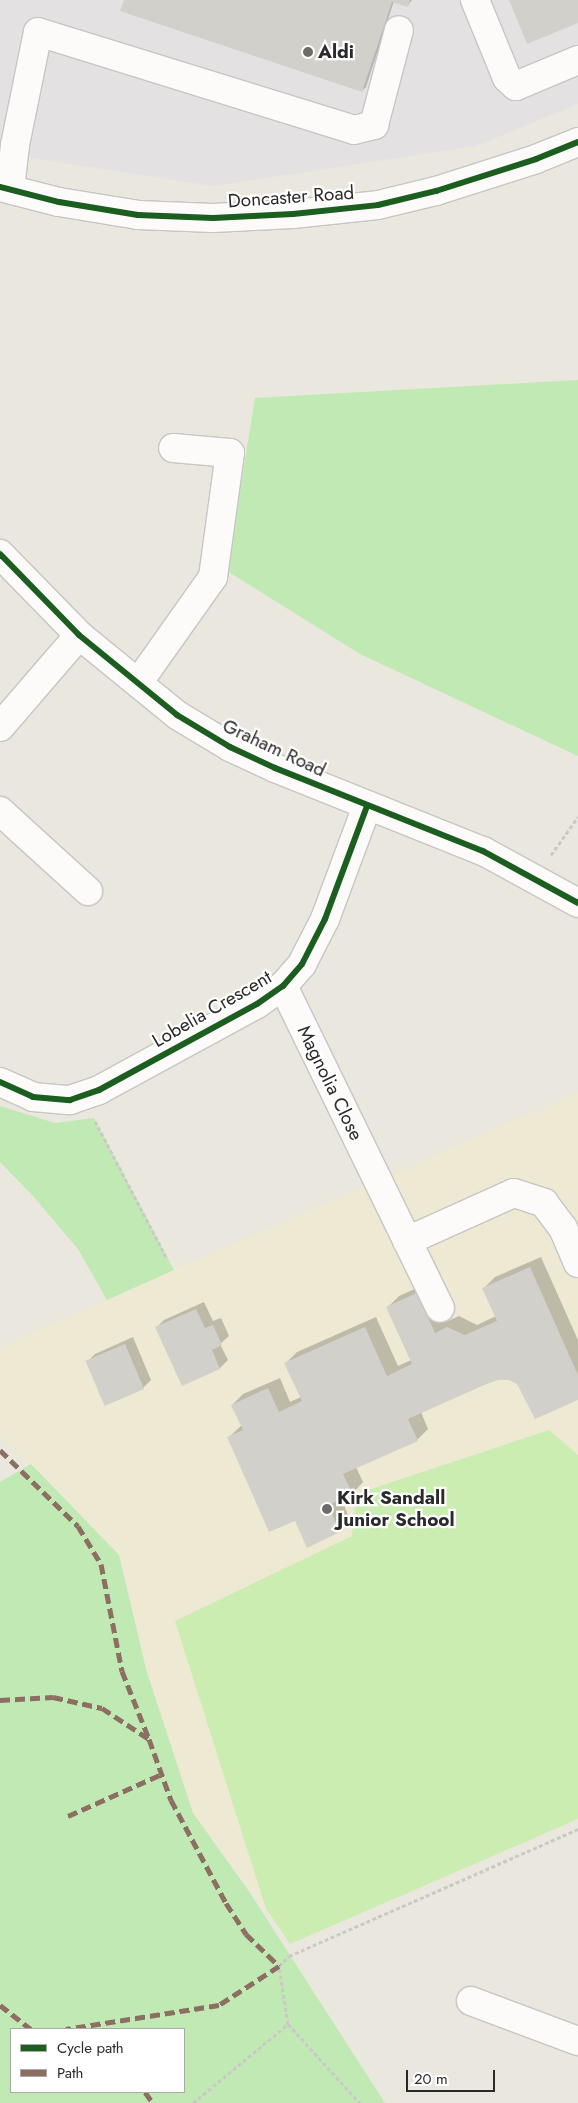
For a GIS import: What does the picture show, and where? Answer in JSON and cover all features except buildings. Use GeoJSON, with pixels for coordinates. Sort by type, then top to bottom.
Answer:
{"type":"FeatureCollection","features":[{"type":"Feature","properties":{"kind":"street"},"geometry":{"type":"LineString","coordinates":[[475,0],[507,78],[516,86],[578,60]]}},
{"type":"Feature","properties":{"kind":"street"},"geometry":{"type":"LineString","coordinates":[[5,188],[38,32],[354,130],[374,125],[399,30]]}},
{"type":"Feature","properties":{"kind":"street","name":"Doncaster Road"},"geometry":{"type":"LineString","coordinates":[[5,188],[59,202],[138,214],[213,218],[293,214],[378,205],[428,193],[536,159],[578,142]]}},
{"type":"Feature","properties":{"kind":"street"},"geometry":{"type":"LineString","coordinates":[[138,683],[213,577],[230,454],[173,448]]}},
{"type":"Feature","properties":{"kind":"street","name":"Graham Road"},"geometry":{"type":"LineString","coordinates":[[0,554],[79,635],[177,715],[230,747],[274,768],[483,851],[578,903]]}},
{"type":"Feature","properties":{"kind":"street"},"geometry":{"type":"LineString","coordinates":[[0,727],[79,635]]}},
{"type":"Feature","properties":{"kind":"street","name":"Lobelia Crescent"},"geometry":{"type":"LineString","coordinates":[[0,1082],[33,1097],[70,1100],[82,1096],[107,1085],[257,1004],[283,986],[302,964],[325,919],[367,806]]}},
{"type":"Feature","properties":{"kind":"street"},"geometry":{"type":"LineString","coordinates":[[0,811],[88,891]]}},
{"type":"Feature","properties":{"kind":"street","name":"Magnolia Close"},"geometry":{"type":"LineString","coordinates":[[283,986],[440,1308]]}},
{"type":"Feature","properties":{"kind":"street"},"geometry":{"type":"LineString","coordinates":[[407,1241],[514,1193],[544,1203],[563,1228],[578,1263]]}},
{"type":"Feature","properties":{"kind":"street"},"geometry":{"type":"LineString","coordinates":[[471,2001],[578,2041]]}},
{"type":"Feature","properties":{"kind":"path"},"geometry":{"type":"LineString","coordinates":[[538,881],[552,853],[578,817]]}},
{"type":"Feature","properties":{"kind":"path"},"geometry":{"type":"LineString","coordinates":[[82,1096],[168,1259]]}},
{"type":"Feature","properties":{"kind":"path"},"geometry":{"type":"LineString","coordinates":[[360,2103],[288,2024],[279,1966],[289,1956],[578,1829]]}},
{"type":"Feature","properties":{"kind":"path"},"geometry":{"type":"LineString","coordinates":[[193,2103],[288,2024]]}},
{"type":"Feature","properties":{"kind":"shaded area"},"geometry":{"type":"Polygon","coordinates":[[[0,0],[578,0],[578,104],[476,146],[213,186],[0,153],[0,0]]]}},
{"type":"Feature","properties":{"kind":"shaded area","name":"Kirk Sandall Junior School"},"geometry":{"type":"Polygon","coordinates":[[[578,1092],[578,1819],[290,1944],[193,1813],[146,1669],[119,1555],[31,1464],[0,1437],[0,1347],[578,1092]]]}},
{"type":"Feature","properties":{"kind":"green space"},"geometry":{"type":"Polygon","coordinates":[[[578,380],[578,756],[360,654],[227,571],[255,398],[578,380]]]}},
{"type":"Feature","properties":{"kind":"green space"},"geometry":{"type":"Polygon","coordinates":[[[0,1106],[55,1123],[94,1118],[174,1270],[107,1300],[78,1249],[33,1196],[0,1162],[0,1106]]]}},
{"type":"Feature","properties":{"kind":"green space"},"geometry":{"type":"Polygon","coordinates":[[[549,1430],[578,1455],[578,1819],[290,1944],[266,1909],[175,1621],[352,1536],[356,1494],[549,1430]]]}},
{"type":"Feature","properties":{"kind":"green space"},"geometry":{"type":"Polygon","coordinates":[[[31,1464],[119,1555],[146,1669],[193,1813],[248,1890],[385,2103],[0,2103],[0,1482],[31,1464]]]}},
{"type":"Feature","properties":{"kind":"marked path"},"geometry":{"type":"LineString","coordinates":[[0,1450],[78,1526],[101,1564],[122,1671],[149,1739]]}},
{"type":"Feature","properties":{"kind":"marked path"},"geometry":{"type":"LineString","coordinates":[[0,1700],[53,1697],[102,1708],[149,1739],[171,1800],[226,1903],[246,1934],[279,1966],[219,2005],[72,2028]]}},
{"type":"Feature","properties":{"kind":"marked path"},"geometry":{"type":"LineString","coordinates":[[68,1816],[162,1774]]}},
{"type":"Feature","properties":{"kind":"marked path"},"geometry":{"type":"LineString","coordinates":[[0,2005],[30,2028]]}},
{"type":"Feature","properties":{"kind":"marked path"},"geometry":{"type":"LineString","coordinates":[[146,2093],[153,2103]]}},
{"type":"Feature","properties":{"kind":"cycle path"},"geometry":{"type":"LineString","coordinates":[[0,187],[59,202],[138,215],[213,218],[293,214],[378,205],[436,191],[536,159],[578,142]]}},
{"type":"Feature","properties":{"kind":"cycle path"},"geometry":{"type":"LineString","coordinates":[[0,554],[79,635],[177,715],[230,747],[275,768],[483,851],[578,903]]}},
{"type":"Feature","properties":{"kind":"cycle path"},"geometry":{"type":"LineString","coordinates":[[0,1082],[33,1097],[70,1100],[99,1090],[257,1004],[283,986],[302,964],[325,919],[367,806]]}},
{"type":"Feature","properties":{"kind":"place","name":"Aldi"},"geometry":{"type":"Point","coordinates":[308,52]}},
{"type":"Feature","properties":{"kind":"place","name":"Kirk Sandall Junior School"},"geometry":{"type":"Point","coordinates":[327,1509]}}]}
